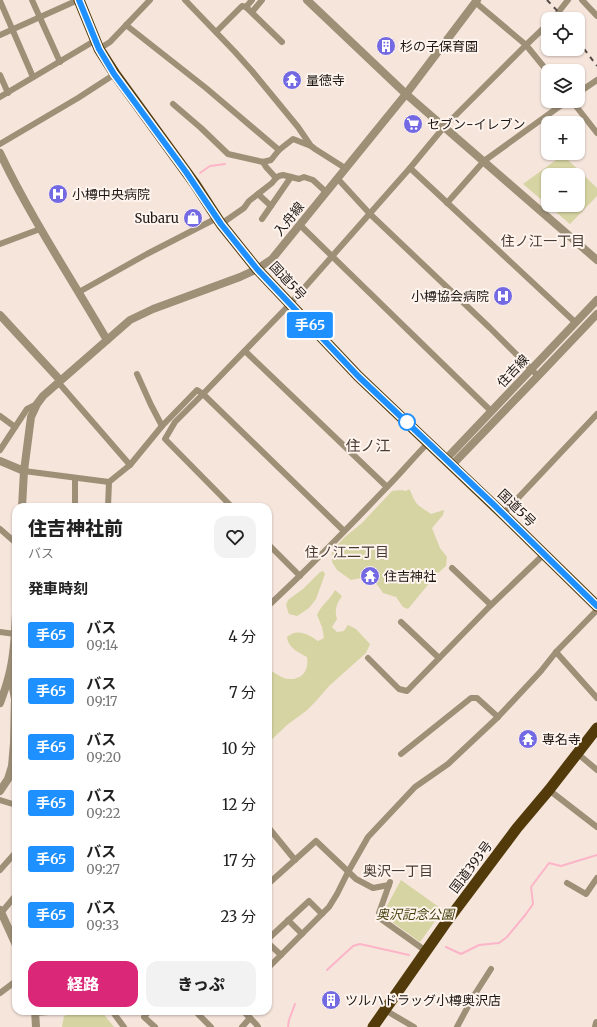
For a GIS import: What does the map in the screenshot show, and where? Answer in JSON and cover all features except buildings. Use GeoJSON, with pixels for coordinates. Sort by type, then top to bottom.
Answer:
{"type":"FeatureCollection","features":[{"type":"Feature","properties":{"kind":"highway","name":"国道5号"},"geometry":{"type":"LineString","coordinates":[[78,0],[97,45],[114,74],[190,177],[219,221],[257,269],[358,376],[597,606]]}},
{"type":"Feature","properties":{"kind":"highway","name":"国道393号"},"geometry":{"type":"LineString","coordinates":[[373,1027],[445,924],[517,828],[549,790],[597,728]]}},
{"type":"Feature","properties":{"kind":"street"},"geometry":{"type":"LineString","coordinates":[[32,0],[60,62]]}},
{"type":"Feature","properties":{"kind":"street"},"geometry":{"type":"LineString","coordinates":[[0,35],[78,0]]}},
{"type":"Feature","properties":{"kind":"street"},"geometry":{"type":"LineString","coordinates":[[0,97],[60,62],[97,45],[110,42],[150,0]]}},
{"type":"Feature","properties":{"kind":"street"},"geometry":{"type":"LineString","coordinates":[[185,0],[260,80],[298,127],[311,146]]}},
{"type":"Feature","properties":{"kind":"street"},"geometry":{"type":"LineString","coordinates":[[216,32],[242,6],[246,6],[252,0]]}},
{"type":"Feature","properties":{"kind":"street"},"geometry":{"type":"LineString","coordinates":[[252,12],[262,0]]}},
{"type":"Feature","properties":{"kind":"street"},"geometry":{"type":"LineString","coordinates":[[559,12],[568,0]]}},
{"type":"Feature","properties":{"kind":"street"},"geometry":{"type":"LineString","coordinates":[[582,0],[597,16]]}},
{"type":"Feature","properties":{"kind":"street"},"geometry":{"type":"LineString","coordinates":[[0,1],[33,77]]}},
{"type":"Feature","properties":{"kind":"street"},"geometry":{"type":"LineString","coordinates":[[309,1],[406,94],[597,260]]}},
{"type":"Feature","properties":{"kind":"street"},"geometry":{"type":"LineString","coordinates":[[476,1],[526,45],[541,64]]}},
{"type":"Feature","properties":{"kind":"street","name":"入舟線"},"geometry":{"type":"LineString","coordinates":[[37,404],[59,381],[130,320],[152,309],[240,277],[257,269],[272,259],[406,94],[476,1]]}},
{"type":"Feature","properties":{"kind":"street"},"geometry":{"type":"LineString","coordinates":[[246,6],[282,42]]}},
{"type":"Feature","properties":{"kind":"street"},"geometry":{"type":"LineString","coordinates":[[126,25],[206,88],[279,150]]}},
{"type":"Feature","properties":{"kind":"street"},"geometry":{"type":"LineString","coordinates":[[228,503],[165,439],[176,422],[290,304],[370,214],[444,127],[541,31]]}},
{"type":"Feature","properties":{"kind":"street"},"geometry":{"type":"LineString","coordinates":[[0,144],[78,98],[114,74]]}},
{"type":"Feature","properties":{"kind":"street"},"geometry":{"type":"LineString","coordinates":[[0,75],[8,93]]}},
{"type":"Feature","properties":{"kind":"street"},"geometry":{"type":"LineString","coordinates":[[585,88],[597,80]]}},
{"type":"Feature","properties":{"kind":"street"},"geometry":{"type":"LineString","coordinates":[[173,104],[228,154],[263,162],[271,160],[279,150],[293,139],[311,146],[345,168]]}},
{"type":"Feature","properties":{"kind":"street"},"geometry":{"type":"LineString","coordinates":[[446,203],[484,161],[557,108]]}},
{"type":"Feature","properties":{"kind":"street"},"geometry":{"type":"LineString","coordinates":[[577,108],[597,133]]}},
{"type":"Feature","properties":{"kind":"street"},"geometry":{"type":"LineString","coordinates":[[0,153],[40,229],[107,340]]}},
{"type":"Feature","properties":{"kind":"street"},"geometry":{"type":"LineString","coordinates":[[263,162],[276,178]]}},
{"type":"Feature","properties":{"kind":"street"},"geometry":{"type":"LineString","coordinates":[[410,168],[576,322]]}},
{"type":"Feature","properties":{"kind":"street"},"geometry":{"type":"LineString","coordinates":[[79,292],[147,254],[244,208],[249,201],[272,183],[276,178],[283,175],[313,180],[326,192]]}},
{"type":"Feature","properties":{"kind":"street"},"geometry":{"type":"LineString","coordinates":[[262,219],[291,177]]}},
{"type":"Feature","properties":{"kind":"street"},"geometry":{"type":"LineString","coordinates":[[337,178],[370,214],[490,328],[538,376]]}},
{"type":"Feature","properties":{"kind":"street"},"geometry":{"type":"LineString","coordinates":[[258,194],[271,206]]}},
{"type":"Feature","properties":{"kind":"street"},"geometry":{"type":"LineString","coordinates":[[300,225],[491,411]]}},
{"type":"Feature","properties":{"kind":"street"},"geometry":{"type":"LineString","coordinates":[[0,244],[40,229]]}},
{"type":"Feature","properties":{"kind":"street","name":"住吉線"},"geometry":{"type":"LineString","coordinates":[[449,462],[491,411],[597,300]]}},
{"type":"Feature","properties":{"kind":"street","name":"住吉線"},"geometry":{"type":"LineString","coordinates":[[449,462],[538,376],[597,314]]}},
{"type":"Feature","properties":{"kind":"street"},"geometry":{"type":"LineString","coordinates":[[0,315],[59,381],[130,465]]}},
{"type":"Feature","properties":{"kind":"street"},"geometry":{"type":"LineString","coordinates":[[245,351],[387,487]]}},
{"type":"Feature","properties":{"kind":"street"},"geometry":{"type":"LineString","coordinates":[[137,374],[162,426]]}},
{"type":"Feature","properties":{"kind":"street"},"geometry":{"type":"LineString","coordinates":[[0,461],[24,471],[109,482],[130,465],[162,426],[197,390],[203,394],[344,531]]}},
{"type":"Feature","properties":{"kind":"street"},"geometry":{"type":"LineString","coordinates":[[0,450],[27,410],[37,404]]}},
{"type":"Feature","properties":{"kind":"street"},"geometry":{"type":"LineString","coordinates":[[22,503],[24,471],[31,417],[37,404]]}},
{"type":"Feature","properties":{"kind":"street"},"geometry":{"type":"LineString","coordinates":[[503,514],[597,414]]}},
{"type":"Feature","properties":{"kind":"street"},"geometry":{"type":"LineString","coordinates":[[0,416],[15,427]]}},
{"type":"Feature","properties":{"kind":"street"},"geometry":{"type":"LineString","coordinates":[[272,602],[300,576],[428,443]]}},
{"type":"Feature","properties":{"kind":"street"},"geometry":{"type":"LineString","coordinates":[[75,503],[76,478]]}},
{"type":"Feature","properties":{"kind":"street"},"geometry":{"type":"LineString","coordinates":[[108,503],[109,482]]}},
{"type":"Feature","properties":{"kind":"street"},"geometry":{"type":"LineString","coordinates":[[0,529],[12,540]]}},
{"type":"Feature","properties":{"kind":"street"},"geometry":{"type":"LineString","coordinates":[[272,548],[300,576]]}},
{"type":"Feature","properties":{"kind":"street"},"geometry":{"type":"LineString","coordinates":[[368,658],[399,689],[407,691],[491,605],[544,554]]}},
{"type":"Feature","properties":{"kind":"street"},"geometry":{"type":"LineString","coordinates":[[452,568],[491,605]]}},
{"type":"Feature","properties":{"kind":"street"},"geometry":{"type":"LineString","coordinates":[[272,964],[329,907],[368,837],[416,787],[448,764],[498,717],[541,671],[556,652],[597,610]]}},
{"type":"Feature","properties":{"kind":"street"},"geometry":{"type":"LineString","coordinates":[[401,622],[439,658]]}},
{"type":"Feature","properties":{"kind":"street"},"geometry":{"type":"LineString","coordinates":[[0,632],[12,634]]}},
{"type":"Feature","properties":{"kind":"street"},"geometry":{"type":"LineString","coordinates":[[556,652],[597,698]]}},
{"type":"Feature","properties":{"kind":"street"},"geometry":{"type":"LineString","coordinates":[[0,703],[8,680],[12,654]]}},
{"type":"Feature","properties":{"kind":"street"},"geometry":{"type":"LineString","coordinates":[[8,680],[12,686]]}},
{"type":"Feature","properties":{"kind":"street"},"geometry":{"type":"LineString","coordinates":[[401,754],[471,698],[477,698],[498,717]]}},
{"type":"Feature","properties":{"kind":"street"},"geometry":{"type":"LineString","coordinates":[[577,753],[597,770]]}},
{"type":"Feature","properties":{"kind":"street"},"geometry":{"type":"LineString","coordinates":[[0,791],[8,779],[12,766]]}},
{"type":"Feature","properties":{"kind":"street"},"geometry":{"type":"LineString","coordinates":[[549,790],[597,827]]}},
{"type":"Feature","properties":{"kind":"street"},"geometry":{"type":"LineString","coordinates":[[0,800],[12,803]]}},
{"type":"Feature","properties":{"kind":"street"},"geometry":{"type":"LineString","coordinates":[[272,832],[295,860]]}},
{"type":"Feature","properties":{"kind":"street"},"geometry":{"type":"LineString","coordinates":[[272,880],[316,842],[356,879],[373,888],[389,883],[379,912],[381,919],[426,951]]}},
{"type":"Feature","properties":{"kind":"street"},"geometry":{"type":"LineString","coordinates":[[0,870],[12,856]]}},
{"type":"Feature","properties":{"kind":"street"},"geometry":{"type":"LineString","coordinates":[[567,883],[586,894],[597,878]]}},
{"type":"Feature","properties":{"kind":"street"},"geometry":{"type":"LineString","coordinates":[[12,899],[1,911],[12,936]]}},
{"type":"Feature","properties":{"kind":"street"},"geometry":{"type":"LineString","coordinates":[[272,935],[309,901],[322,914]]}},
{"type":"Feature","properties":{"kind":"street"},"geometry":{"type":"LineString","coordinates":[[288,920],[302,934]]}},
{"type":"Feature","properties":{"kind":"street"},"geometry":{"type":"LineString","coordinates":[[272,947],[281,955]]}},
{"type":"Feature","properties":{"kind":"street"},"geometry":{"type":"LineString","coordinates":[[457,1027],[473,997],[491,970]]}},
{"type":"Feature","properties":{"kind":"street"},"geometry":{"type":"LineString","coordinates":[[0,993],[12,984]]}},
{"type":"Feature","properties":{"kind":"street"},"geometry":{"type":"LineString","coordinates":[[385,1010],[414,1027]]}},
{"type":"Feature","properties":{"kind":"street"},"geometry":{"type":"LineString","coordinates":[[35,1015],[36,1027]]}},
{"type":"Feature","properties":{"kind":"street"},"geometry":{"type":"LineString","coordinates":[[115,1015],[124,1027]]}},
{"type":"Feature","properties":{"kind":"street"},"geometry":{"type":"LineString","coordinates":[[146,1015],[144,1017],[156,1027]]}},
{"type":"Feature","properties":{"kind":"street"},"geometry":{"type":"LineString","coordinates":[[199,1015],[211,1027]]}},
{"type":"Feature","properties":{"kind":"street"},"geometry":{"type":"LineString","coordinates":[[247,1015],[258,1027]]}},
{"type":"Feature","properties":{"kind":"street"},"geometry":{"type":"LineString","coordinates":[[242,1027],[250,1018]]}},
{"type":"Feature","properties":{"kind":"street"},"geometry":{"type":"LineString","coordinates":[[596,1027],[597,1023]]}},
{"type":"Feature","properties":{"kind":"green space"},"geometry":{"type":"Polygon","coordinates":[[[556,160],[568,160],[576,168],[545,168],[556,160]]]}},
{"type":"Feature","properties":{"kind":"green space"},"geometry":{"type":"Polygon","coordinates":[[[541,171],[541,199],[523,184],[541,171]]]}},
{"type":"Feature","properties":{"kind":"green space"},"geometry":{"type":"Polygon","coordinates":[[[585,176],[597,188],[597,196],[585,208],[585,176]]]}},
{"type":"Feature","properties":{"kind":"green space"},"geometry":{"type":"Polygon","coordinates":[[[556,212],[582,212],[570,224],[556,212]]]}},
{"type":"Feature","properties":{"kind":"green space"},"geometry":{"type":"Polygon","coordinates":[[[409,489],[416,503],[431,514],[444,510],[443,515],[432,528],[440,548],[447,557],[446,566],[436,575],[408,609],[403,607],[396,597],[383,593],[380,588],[370,579],[361,578],[351,580],[337,570],[332,562],[332,550],[362,523],[392,491],[406,491],[409,489]]]}},
{"type":"Feature","properties":{"kind":"green space"},"geometry":{"type":"Polygon","coordinates":[[[323,571],[325,574],[316,599],[309,608],[297,616],[289,614],[286,605],[288,600],[323,571]]]}},
{"type":"Feature","properties":{"kind":"green space"},"geometry":{"type":"Polygon","coordinates":[[[335,590],[342,596],[336,607],[337,619],[332,627],[337,632],[344,631],[348,625],[356,629],[370,644],[366,653],[329,686],[306,711],[287,725],[272,739],[272,671],[288,679],[298,678],[304,673],[307,666],[307,657],[291,647],[287,637],[291,634],[299,632],[318,641],[324,638],[322,627],[317,615],[335,590]]]}},
{"type":"Feature","properties":{"kind":"green space","name":"奥沢記念公園"},"geometry":{"type":"Polygon","coordinates":[[[401,880],[443,910],[420,942],[385,917],[384,911],[401,880]]]}},
{"type":"Feature","properties":{"kind":"green space"},"geometry":{"type":"Polygon","coordinates":[[[104,1015],[114,1027],[62,1027],[64,1016],[104,1015]]]}},
{"type":"Feature","properties":{"kind":"waterway"},"geometry":{"type":"LineString","coordinates":[[200,173],[210,166],[225,164]]}},
{"type":"Feature","properties":{"kind":"waterway"},"geometry":{"type":"LineString","coordinates":[[446,947],[461,954],[479,945],[499,943],[507,937],[533,904],[531,887],[549,863],[561,866],[597,855]]}},
{"type":"Feature","properties":{"kind":"waterway"},"geometry":{"type":"LineString","coordinates":[[327,970],[353,946],[360,944],[409,955]]}},
{"type":"Feature","properties":{"kind":"waterway"},"geometry":{"type":"LineString","coordinates":[[288,1027],[295,1004]]}},
{"type":"Feature","properties":{"kind":"railway"},"geometry":{"type":"LineString","coordinates":[[547,0],[558,12]]}},
{"type":"Feature","properties":{"kind":"railway"},"geometry":{"type":"LineString","coordinates":[[585,50],[597,66]]}},
{"type":"Feature","properties":{"kind":"bus line","name":"手65"},"geometry":{"type":"LineString","coordinates":[[79,0],[99,49],[114,74],[195,184],[221,224],[257,269],[358,376],[493,504],[597,606]]}},
{"type":"Feature","properties":{"kind":"place","name":"杉の子保育園"},"geometry":{"type":"Point","coordinates":[386,46]}},
{"type":"Feature","properties":{"kind":"place","name":"量徳寺"},"geometry":{"type":"Point","coordinates":[292,80]}},
{"type":"Feature","properties":{"kind":"place","name":"セブン-イレブン"},"geometry":{"type":"Point","coordinates":[413,124]}},
{"type":"Feature","properties":{"kind":"place","name":"小樽中央病院"},"geometry":{"type":"Point","coordinates":[58,194]}},
{"type":"Feature","properties":{"kind":"place","name":"Subaru"},"geometry":{"type":"Point","coordinates":[193,218]}},
{"type":"Feature","properties":{"kind":"place","name":"小樽協会病院"},"geometry":{"type":"Point","coordinates":[503,296]}},
{"type":"Feature","properties":{"kind":"place","name":"住吉神社"},"geometry":{"type":"Point","coordinates":[370,576]}},
{"type":"Feature","properties":{"kind":"place","name":"専名寺"},"geometry":{"type":"Point","coordinates":[528,739]}},
{"type":"Feature","properties":{"kind":"place","name":"ツルハドラッグ小樽奥沢店"},"geometry":{"type":"Point","coordinates":[331,1000]}},
{"type":"Feature","properties":{"kind":"district","name":"住ノ江一丁目"},"geometry":{"type":"Point","coordinates":[543,241]}},
{"type":"Feature","properties":{"kind":"district","name":"住ノ江"},"geometry":{"type":"Point","coordinates":[368,445]}},
{"type":"Feature","properties":{"kind":"district","name":"住ノ江二丁目"},"geometry":{"type":"Point","coordinates":[347,552]}},
{"type":"Feature","properties":{"kind":"district","name":"奥沢一丁目"},"geometry":{"type":"Point","coordinates":[398,871]}}]}
